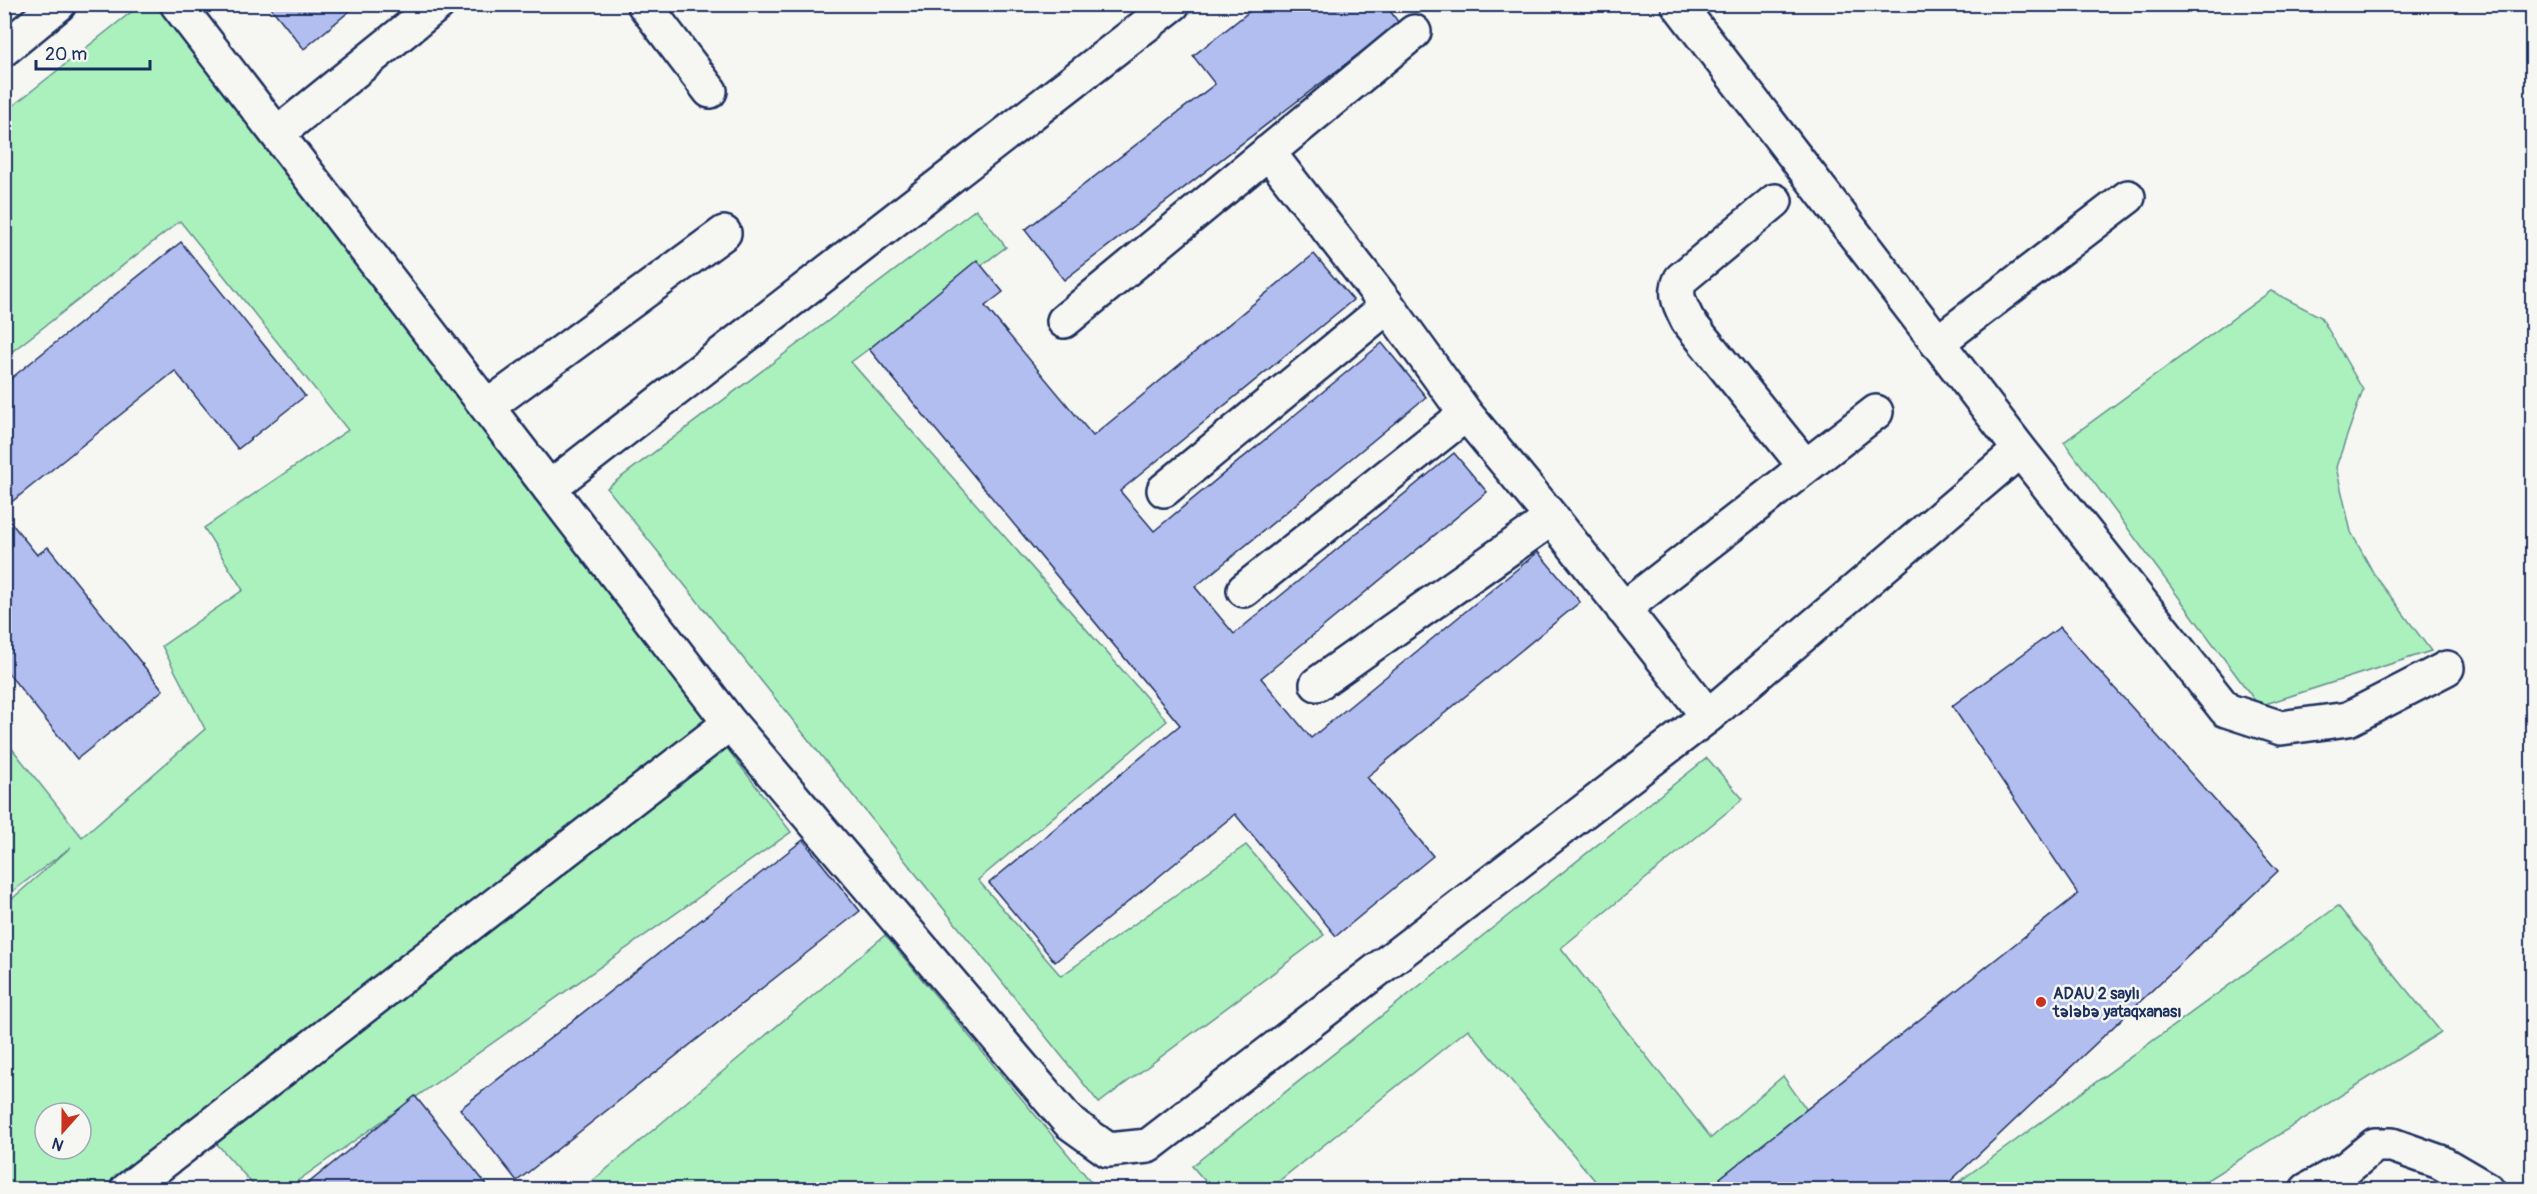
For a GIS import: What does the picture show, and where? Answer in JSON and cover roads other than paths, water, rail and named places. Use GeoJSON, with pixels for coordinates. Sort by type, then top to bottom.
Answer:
{"type":"FeatureCollection","features":[{"type":"Feature","properties":{"kind":"street"},"geometry":{"type":"LineString","coordinates":[[4,49],[59,4]]}},
{"type":"Feature","properties":{"kind":"street"},"geometry":{"type":"LineString","coordinates":[[177,4],[730,723],[1069,1122],[1108,1150],[1148,1146],[1708,716],[2020,450]]}},
{"type":"Feature","properties":{"kind":"street"},"geometry":{"type":"LineString","coordinates":[[277,134],[438,4]]}},
{"type":"Feature","properties":{"kind":"street"},"geometry":{"type":"LineString","coordinates":[[644,4],[710,92]]}},
{"type":"Feature","properties":{"kind":"street"},"geometry":{"type":"LineString","coordinates":[[549,488],[1173,4]]}},
{"type":"Feature","properties":{"kind":"street"},"geometry":{"type":"LineString","coordinates":[[1678,4],[2020,450],[2226,710],[2281,728],[2348,719],[2447,668]]}},
{"type":"Feature","properties":{"kind":"street"},"geometry":{"type":"LineString","coordinates":[[1064,321],[1414,32]]}},
{"type":"Feature","properties":{"kind":"street"},"geometry":{"type":"LineString","coordinates":[[1268,152],[1388,306],[1466,414],[1552,518],[1708,716]]}},
{"type":"Feature","properties":{"kind":"street"},"geometry":{"type":"LineString","coordinates":[[1937,342],[2128,197]]}},
{"type":"Feature","properties":{"kind":"street"},"geometry":{"type":"LineString","coordinates":[[1775,201],[1681,279],[1677,288],[1677,297],[1688,321],[1805,466]]}},
{"type":"Feature","properties":{"kind":"street"},"geometry":{"type":"LineString","coordinates":[[487,407],[724,233]]}},
{"type":"Feature","properties":{"kind":"street"},"geometry":{"type":"LineString","coordinates":[[1164,490],[1388,306]]}},
{"type":"Feature","properties":{"kind":"street"},"geometry":{"type":"LineString","coordinates":[[1623,609],[1876,412]]}},
{"type":"Feature","properties":{"kind":"street"},"geometry":{"type":"LineString","coordinates":[[1244,590],[1466,414]]}},
{"type":"Feature","properties":{"kind":"street"},"geometry":{"type":"LineString","coordinates":[[1317,684],[1552,518]]}},
{"type":"Feature","properties":{"kind":"street"},"geometry":{"type":"LineString","coordinates":[[127,1190],[730,723]]}},
{"type":"Feature","properties":{"kind":"street"},"geometry":{"type":"LineString","coordinates":[[2307,1190],[2347,1168],[2375,1145],[2392,1145],[2440,1162],[2488,1190]]}},
{"type":"Feature","properties":{"kind":"place","name":"ADAU 2 saylı tələbə yataqxanası"},"geometry":{"type":"Point","coordinates":[2041,1002]}}]}
